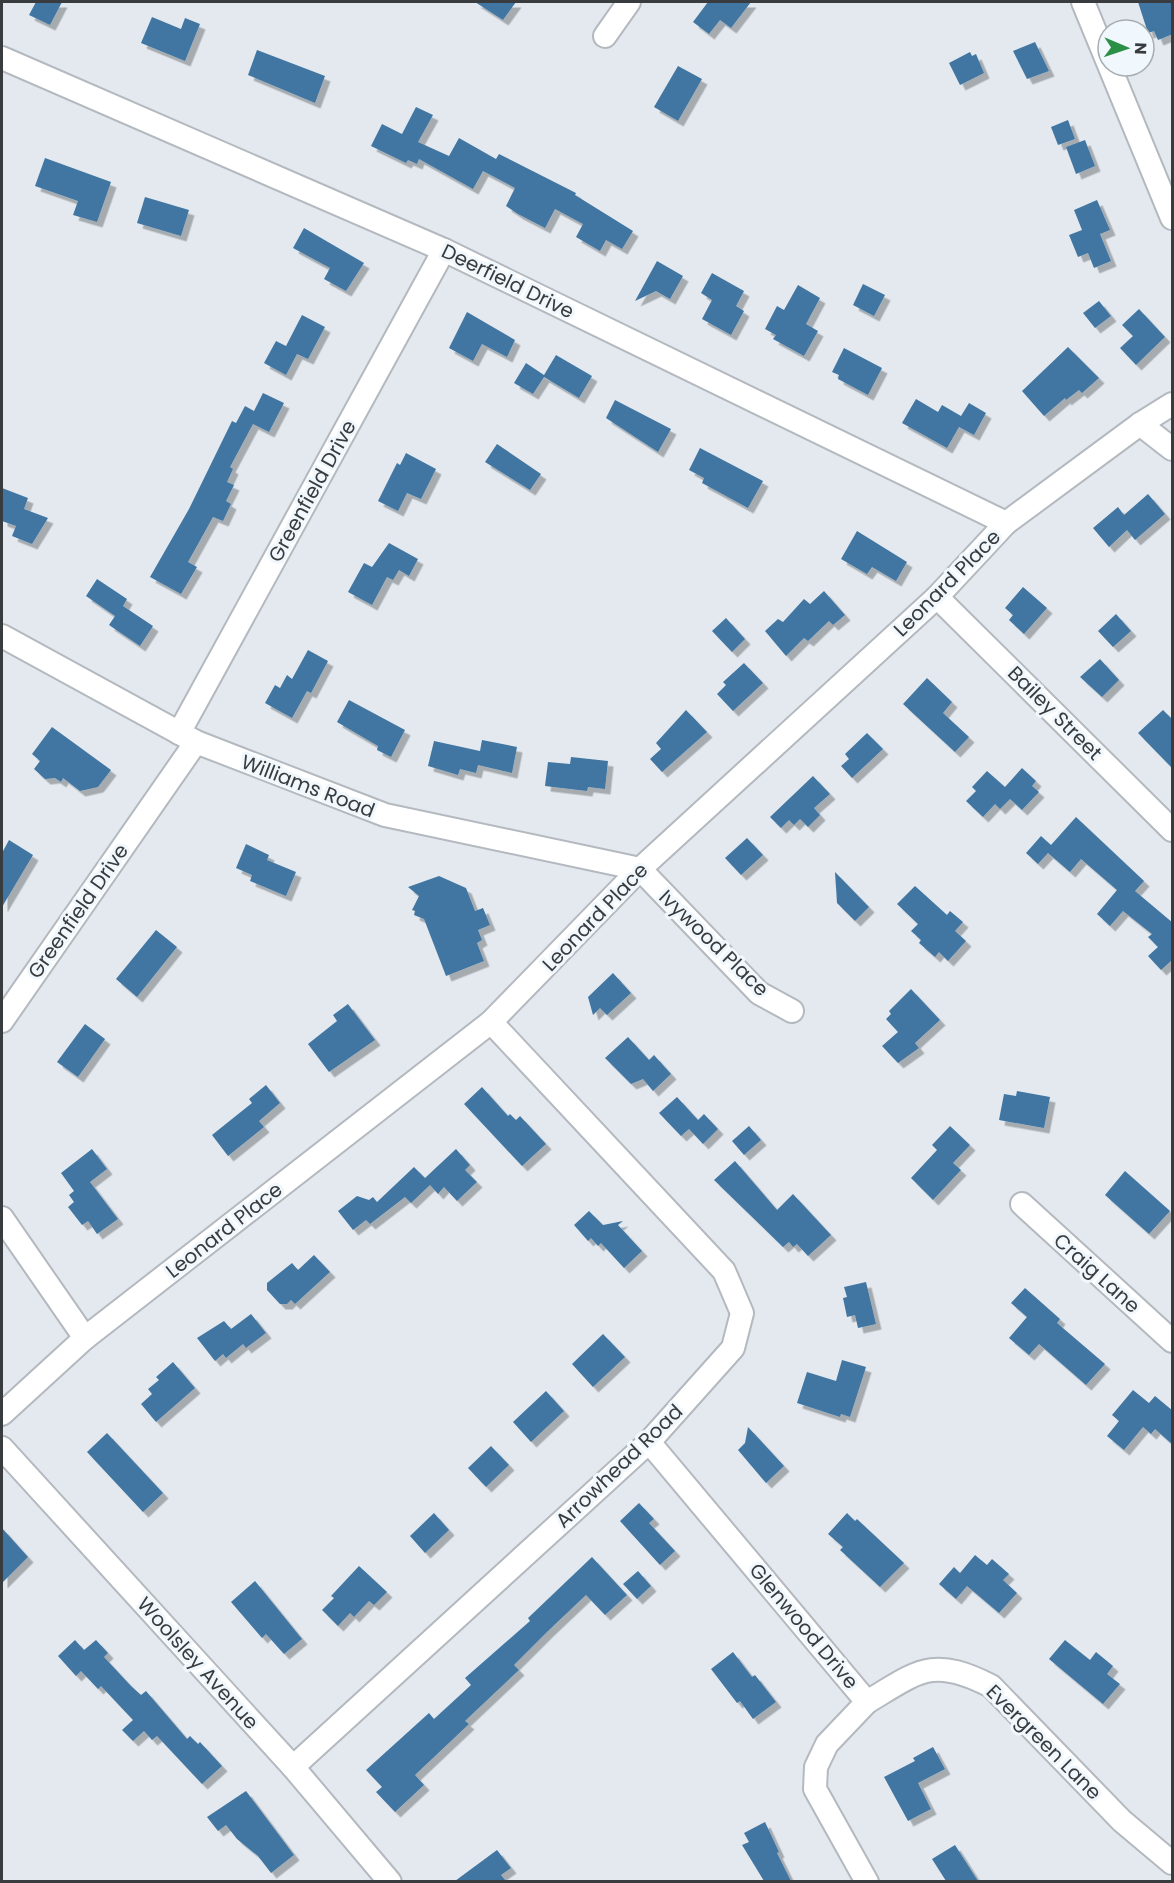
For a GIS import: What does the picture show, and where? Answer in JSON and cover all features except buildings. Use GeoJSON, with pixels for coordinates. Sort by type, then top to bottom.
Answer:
{"type":"FeatureCollection","features":[{"type":"Feature","properties":{"kind":"street"},"geometry":{"type":"LineString","coordinates":[[605,36],[629,2]]}},
{"type":"Feature","properties":{"kind":"street"},"geometry":{"type":"LineString","coordinates":[[1083,2],[1173,218]]}},
{"type":"Feature","properties":{"kind":"street","name":"Deerfield Drive"},"geometry":{"type":"LineString","coordinates":[[2,58],[444,250],[1006,523]]}},
{"type":"Feature","properties":{"kind":"street","name":"Greenfield Drive"},"geometry":{"type":"LineString","coordinates":[[2,1021],[188,738],[444,250]]}},
{"type":"Feature","properties":{"kind":"street","name":"Leonard Place"},"geometry":{"type":"LineString","coordinates":[[2,1414],[85,1338],[491,1022],[640,869],[937,597],[1006,523],[1140,424],[1173,404]]}},
{"type":"Feature","properties":{"kind":"street"},"geometry":{"type":"LineString","coordinates":[[1140,424],[1173,449]]}},
{"type":"Feature","properties":{"kind":"street","name":"Bailey Street"},"geometry":{"type":"LineString","coordinates":[[937,597],[1173,830]]}},
{"type":"Feature","properties":{"kind":"street","name":"Williams Road"},"geometry":{"type":"LineString","coordinates":[[2,636],[188,738],[385,816],[640,869]]}},
{"type":"Feature","properties":{"kind":"street","name":"Ivywood Place"},"geometry":{"type":"LineString","coordinates":[[640,869],[759,993],[792,1011]]}},
{"type":"Feature","properties":{"kind":"street","name":"Arrowhead Road"},"geometry":{"type":"LineString","coordinates":[[293,1767],[650,1442],[733,1348],[742,1312],[724,1271],[491,1022]]}},
{"type":"Feature","properties":{"kind":"street","name":"Craig Lane"},"geometry":{"type":"LineString","coordinates":[[1022,1204],[1173,1341]]}},
{"type":"Feature","properties":{"kind":"street"},"geometry":{"type":"LineString","coordinates":[[2,1218],[85,1338]]}},
{"type":"Feature","properties":{"kind":"street","name":"Glenwood Drive"},"geometry":{"type":"LineString","coordinates":[[650,1442],[867,1702],[827,1744],[816,1767],[815,1789],[867,1881]]}},
{"type":"Feature","properties":{"kind":"street","name":"Woolsley Avenue"},"geometry":{"type":"LineString","coordinates":[[2,1448],[293,1767],[390,1881]]}},
{"type":"Feature","properties":{"kind":"street","name":"Evergreen Lane"},"geometry":{"type":"LineString","coordinates":[[867,1702],[919,1671],[942,1669],[966,1673],[991,1686],[1122,1821],[1173,1863]]}}]}
